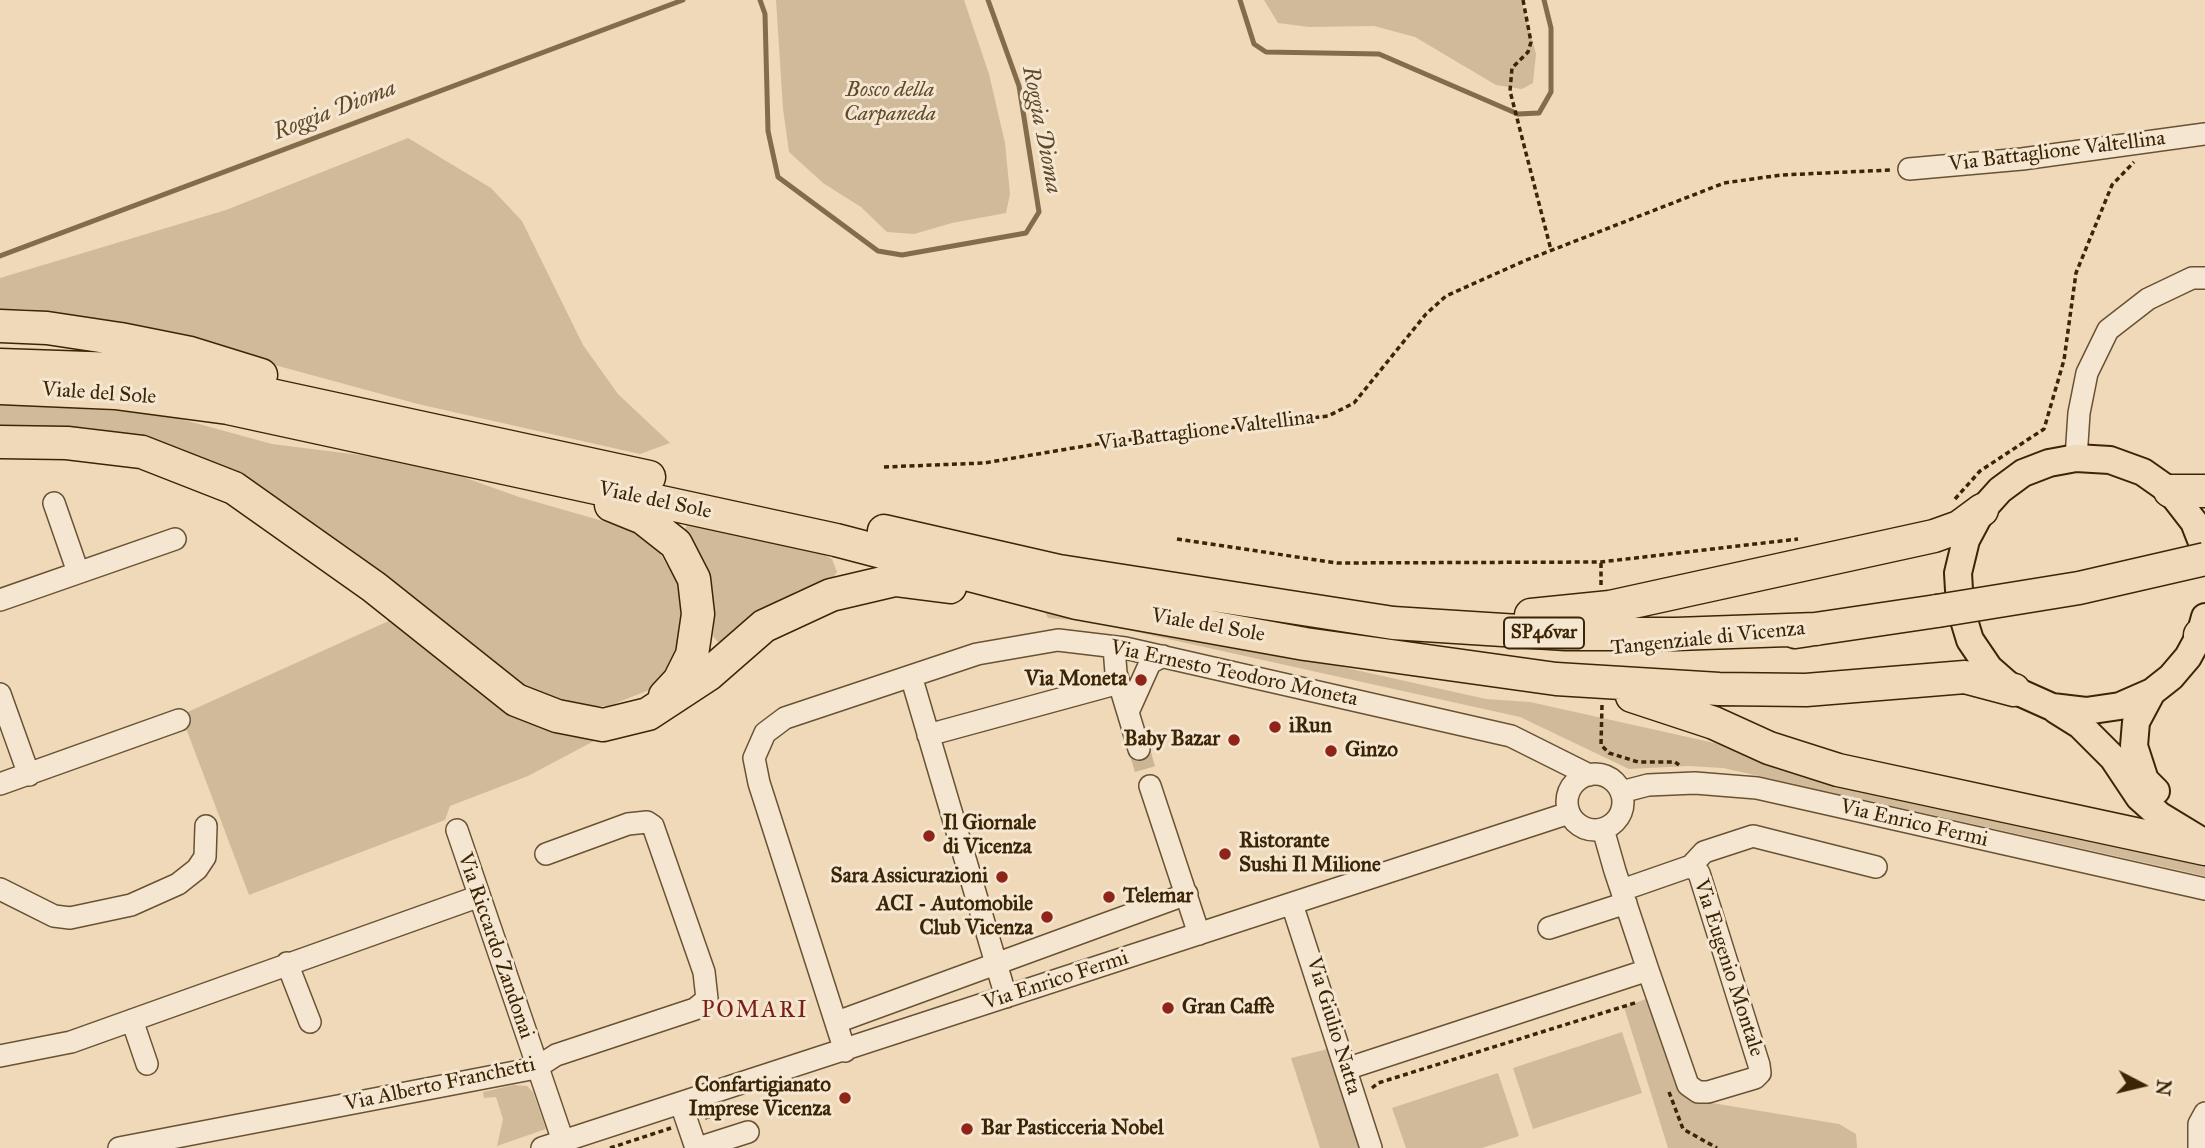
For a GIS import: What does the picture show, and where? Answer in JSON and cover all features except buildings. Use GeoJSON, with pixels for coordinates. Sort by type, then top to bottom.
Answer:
{"type":"FeatureCollection","features":[{"type":"Feature","properties":{"kind":"highway"},"geometry":{"type":"LineString","coordinates":[[0,326],[47,328],[190,354],[446,431]]}},
{"type":"Feature","properties":{"kind":"highway","name":"Viale del Sole"},"geometry":{"type":"LineString","coordinates":[[0,365],[116,381],[229,386],[446,431],[1059,571],[1274,606]]}},
{"type":"Feature","properties":{"kind":"highway","name":"Viale del Sole"},"geometry":{"type":"LineString","coordinates":[[0,388],[116,381],[228,408],[836,540],[1077,603],[1305,643]]}},
{"type":"Feature","properties":{"kind":"highway"},"geometry":{"type":"LineString","coordinates":[[0,442],[66,443],[142,453],[233,488],[374,587],[516,700],[556,716],[603,725],[648,714],[709,674],[764,626],[831,595],[895,580],[1077,603]]}},
{"type":"Feature","properties":{"kind":"highway"},"geometry":{"type":"LineString","coordinates":[[535,475],[643,518],[676,544],[694,579],[698,614],[692,655],[679,681],[648,714]]}},
{"type":"Feature","properties":{"kind":"highway"},"geometry":{"type":"LineString","coordinates":[[2171,491],[2205,491]]}},
{"type":"Feature","properties":{"kind":"highway"},"geometry":{"type":"LineString","coordinates":[[1274,606],[1550,615],[1610,607],[1934,536],[1959,527],[1967,506]]}},
{"type":"Feature","properties":{"kind":"highway","name":"Tangenziale di Vicenza"},"geometry":{"type":"LineString","coordinates":[[1305,643],[1539,653],[1682,646],[1816,629],[2079,588],[2205,559]]}},
{"type":"Feature","properties":{"kind":"highway","name":"Tangenziale di Vicenza"},"geometry":{"type":"LineString","coordinates":[[1274,606],[1393,623],[1566,634],[1676,634],[1816,629]]}},
{"type":"Feature","properties":{"kind":"highway"},"geometry":{"type":"LineString","coordinates":[[1305,643],[1556,678],[1718,689],[1806,690],[1965,677],[2014,690]]}},
{"type":"Feature","properties":{"kind":"highway"},"geometry":{"type":"LineString","coordinates":[[1556,678],[1649,699],[1714,723],[1769,748],[1838,771],[2205,849]]}},
{"type":"Feature","properties":{"kind":"main road"},"geometry":{"type":"LineString","coordinates":[[2205,550],[2194,522],[2171,491],[2143,472],[2110,460],[2076,458],[2049,463],[2023,473],[2000,490],[1967,506],[1966,540],[1958,573],[1960,607],[1976,649],[1989,668],[2014,690],[2052,707],[2080,725],[2113,758],[2139,797],[2159,815],[2205,843]]}},
{"type":"Feature","properties":{"kind":"main road"},"geometry":{"type":"LineString","coordinates":[[2052,707],[2086,711],[2120,706],[2152,692],[2171,677],[2188,657],[2203,628]]}},
{"type":"Feature","properties":{"kind":"main road"},"geometry":{"type":"LineString","coordinates":[[2152,692],[2137,722],[2136,758],[2145,780],[2184,817],[2205,827]]}},
{"type":"Feature","properties":{"kind":"street","name":"Via Battaglione Valtellina"},"geometry":{"type":"LineString","coordinates":[[1909,169],[2022,159],[2205,134]]}},
{"type":"Feature","properties":{"kind":"street"},"geometry":{"type":"LineString","coordinates":[[2076,458],[2079,413],[2087,373],[2108,330],[2148,299],[2192,278],[2205,278]]}},
{"type":"Feature","properties":{"kind":"street"},"geometry":{"type":"LineString","coordinates":[[54,503],[78,572]]}},
{"type":"Feature","properties":{"kind":"street"},"geometry":{"type":"LineString","coordinates":[[0,600],[175,539]]}},
{"type":"Feature","properties":{"kind":"street","name":"Via Ernesto Teodoro Moneta"},"geometry":{"type":"LineString","coordinates":[[845,1051],[759,783],[754,758],[765,733],[785,718],[977,654],[1058,640],[1163,656],[1510,736],[1589,775],[1606,776],[1621,792]]}},
{"type":"Feature","properties":{"kind":"street"},"geometry":{"type":"LineString","coordinates":[[1114,647],[1119,683],[1139,749]]}},
{"type":"Feature","properties":{"kind":"street"},"geometry":{"type":"LineString","coordinates":[[1128,712],[1150,663],[1163,656]]}},
{"type":"Feature","properties":{"kind":"street"},"geometry":{"type":"LineString","coordinates":[[911,676],[1006,997]]}},
{"type":"Feature","properties":{"kind":"street"},"geometry":{"type":"LineString","coordinates":[[928,735],[1119,683]]}},
{"type":"Feature","properties":{"kind":"street"},"geometry":{"type":"LineString","coordinates":[[0,694],[29,775]]}},
{"type":"Feature","properties":{"kind":"street"},"geometry":{"type":"LineString","coordinates":[[0,784],[179,720]]}},
{"type":"Feature","properties":{"kind":"street"},"geometry":{"type":"LineString","coordinates":[[1555,757],[1570,790]]}},
{"type":"Feature","properties":{"kind":"street"},"geometry":{"type":"LineString","coordinates":[[1589,775],[1578,780],[1570,790],[1567,802],[1569,813],[1580,826],[1603,829],[1618,818],[1623,801],[1621,792]]}},
{"type":"Feature","properties":{"kind":"street","name":"Via Enrico Fermi"},"geometry":{"type":"LineString","coordinates":[[1621,792],[1648,785],[1681,783],[1757,788],[2205,889]]}},
{"type":"Feature","properties":{"kind":"street"},"geometry":{"type":"LineString","coordinates":[[1150,786],[1199,934]]}},
{"type":"Feature","properties":{"kind":"street","name":"Via Enrico Fermi"},"geometry":{"type":"LineString","coordinates":[[542,1148],[1569,813]]}},
{"type":"Feature","properties":{"kind":"street","name":"Via Alberto Franchetti"},"geometry":{"type":"LineString","coordinates":[[119,1148],[536,1068],[556,1055],[695,1009],[707,999],[704,972],[653,827],[647,822],[628,824],[546,855]]}},
{"type":"Feature","properties":{"kind":"street"},"geometry":{"type":"LineString","coordinates":[[0,889],[54,916],[69,918],[131,905],[178,884],[197,869],[205,857],[206,826]]}},
{"type":"Feature","properties":{"kind":"street","name":"Via Eugenio Montale"},"geometry":{"type":"LineString","coordinates":[[1603,829],[1624,896],[1648,970],[1688,1085],[1698,1092],[1709,1092],[1755,1078],[1759,1073],[1759,1065],[1699,873],[1691,866],[1624,896]]}},
{"type":"Feature","properties":{"kind":"street","name":"Via Riccardo Zandonai"},"geometry":{"type":"LineString","coordinates":[[457,830],[477,897],[563,1141]]}},
{"type":"Feature","properties":{"kind":"street"},"geometry":{"type":"LineString","coordinates":[[1691,866],[1704,852],[1753,836],[1876,867]]}},
{"type":"Feature","properties":{"kind":"street"},"geometry":{"type":"LineString","coordinates":[[837,1022],[1187,894]]}},
{"type":"Feature","properties":{"kind":"street"},"geometry":{"type":"LineString","coordinates":[[1549,928],[1624,896]]}},
{"type":"Feature","properties":{"kind":"street"},"geometry":{"type":"LineString","coordinates":[[0,1056],[71,1042],[477,897]]}},
{"type":"Feature","properties":{"kind":"street","name":"Via Giulio Natta"},"geometry":{"type":"LineString","coordinates":[[1292,904],[1371,1148]]}},
{"type":"Feature","properties":{"kind":"street"},"geometry":{"type":"LineString","coordinates":[[287,963],[310,1022]]}},
{"type":"Feature","properties":{"kind":"street"},"geometry":{"type":"LineString","coordinates":[[1346,1069],[1648,970]]}},
{"type":"Feature","properties":{"kind":"street"},"geometry":{"type":"LineString","coordinates":[[132,1020],[147,1064]]}},
{"type":"Feature","properties":{"kind":"street"},"geometry":{"type":"LineString","coordinates":[[681,1104],[697,1148],[748,1132]]}},
{"type":"Feature","properties":{"kind":"street"},"geometry":{"type":"LineString","coordinates":[[2199,1148],[2200,1124],[2205,1113]]}},
{"type":"Feature","properties":{"kind":"path"},"geometry":{"type":"LineString","coordinates":[[1523,0],[1531,42],[1528,52],[1512,68],[1510,91],[1551,250]]}},
{"type":"Feature","properties":{"kind":"path"},"geometry":{"type":"LineString","coordinates":[[1967,506],[1980,471],[2045,429],[2064,360],[2076,273],[2112,185],[2153,141]]}},
{"type":"Feature","properties":{"kind":"path","name":"Via Battaglione Valtellina"},"geometry":{"type":"LineString","coordinates":[[884,467],[984,463],[1103,443],[1328,416],[1354,403],[1426,314],[1446,296],[1551,250],[1724,183],[1781,175],[1909,169]]}},
{"type":"Feature","properties":{"kind":"path"},"geometry":{"type":"LineString","coordinates":[[1177,539],[1337,564],[1601,562],[1805,538]]}},
{"type":"Feature","properties":{"kind":"path"},"geometry":{"type":"LineString","coordinates":[[1601,562],[1601,589]]}},
{"type":"Feature","properties":{"kind":"path"},"geometry":{"type":"LineString","coordinates":[[1602,705],[1601,745],[1608,753],[1638,762],[1675,762],[1680,766],[1681,783]]}},
{"type":"Feature","properties":{"kind":"path"},"geometry":{"type":"LineString","coordinates":[[1371,1093],[1372,1087],[1378,1083],[1638,1002]]}},
{"type":"Feature","properties":{"kind":"green space","name":"Bosco della Carpaneda"},"geometry":{"type":"Polygon","coordinates":[[[776,0],[964,0],[989,74],[1005,143],[1010,194],[1006,213],[952,223],[914,234],[887,232],[861,207],[823,183],[789,152],[783,109],[776,0]]]}},
{"type":"Feature","properties":{"kind":"green space"},"geometry":{"type":"Polygon","coordinates":[[[1264,0],[1521,0],[1536,54],[1533,83],[1522,89],[1496,85],[1415,37],[1374,26],[1309,27],[1278,23],[1264,0]]]}},
{"type":"Feature","properties":{"kind":"green space"},"geometry":{"type":"Polygon","coordinates":[[[408,138],[491,188],[522,221],[583,345],[618,394],[670,443],[640,454],[418,404],[135,327],[26,309],[0,310],[0,278],[226,210],[408,138]]]}},
{"type":"Feature","properties":{"kind":"green space"},"geometry":{"type":"Polygon","coordinates":[[[0,404],[133,412],[177,418],[272,444],[424,463],[519,497],[634,530],[655,545],[678,584],[683,634],[675,662],[659,686],[609,706],[578,706],[549,698],[510,679],[438,618],[242,482],[171,446],[133,436],[84,427],[0,430],[0,404]]]}},
{"type":"Feature","properties":{"kind":"green space"},"geometry":{"type":"Polygon","coordinates":[[[696,524],[813,549],[832,559],[837,572],[832,579],[797,591],[731,639],[718,642],[713,636],[715,608],[708,575],[682,535],[687,525],[696,524]]]}},
{"type":"Feature","properties":{"kind":"green space"},"geometry":{"type":"Polygon","coordinates":[[[1043,609],[1104,614],[1486,699],[1530,702],[2205,852],[2205,876],[1723,768],[1688,766],[1629,769],[1520,717],[1086,621],[1048,618],[1043,609]]]}},
{"type":"Feature","properties":{"kind":"green space"},"geometry":{"type":"Polygon","coordinates":[[[393,619],[609,733],[528,776],[450,806],[445,820],[249,895],[181,715],[393,619]]]}},
{"type":"Feature","properties":{"kind":"green space"},"geometry":{"type":"Polygon","coordinates":[[[1646,999],[1675,1084],[1688,1099],[1839,1124],[1856,1134],[1857,1148],[1668,1148],[1624,1007],[1646,999]]]}},
{"type":"Feature","properties":{"kind":"green space"},"geometry":{"type":"Polygon","coordinates":[[[1622,1032],[1642,1093],[1533,1129],[1513,1068],[1622,1032]]]}},
{"type":"Feature","properties":{"kind":"green space"},"geometry":{"type":"Polygon","coordinates":[[[1328,1049],[1363,1148],[1320,1148],[1291,1058],[1328,1049]]]}},
{"type":"Feature","properties":{"kind":"green space"},"geometry":{"type":"Polygon","coordinates":[[[1498,1073],[1519,1136],[1482,1148],[1406,1148],[1392,1108],[1498,1073]]]}},
{"type":"Feature","properties":{"kind":"green space"},"geometry":{"type":"Polygon","coordinates":[[[514,1085],[527,1086],[533,1092],[546,1129],[497,1146],[503,1119],[496,1097],[484,1098],[483,1092],[514,1085]]]}},
{"type":"Feature","properties":{"kind":"waterway","name":"Roggia Dioma"},"geometry":{"type":"LineString","coordinates":[[0,256],[683,0]]}},
{"type":"Feature","properties":{"kind":"waterway","name":"Roggia Dioma"},"geometry":{"type":"LineString","coordinates":[[760,0],[765,14],[768,131],[778,177],[878,251],[902,255],[1026,233],[1039,212],[1019,86],[988,0]]}},
{"type":"Feature","properties":{"kind":"waterway","name":"Roggia Dioma"},"geometry":{"type":"LineString","coordinates":[[1240,0],[1254,44],[1266,52],[1379,54],[1518,114],[1539,113],[1551,92],[1551,28],[1544,0]]}},
{"type":"Feature","properties":{"kind":"tunnel"},"geometry":{"type":"LineString","coordinates":[[1139,749],[1150,786]]}},
{"type":"Feature","properties":{"kind":"place","name":"Via Moneta"},"geometry":{"type":"Point","coordinates":[1141,680]}},
{"type":"Feature","properties":{"kind":"place","name":"iRun"},"geometry":{"type":"Point","coordinates":[1275,727]}},
{"type":"Feature","properties":{"kind":"place","name":"Baby Bazar"},"geometry":{"type":"Point","coordinates":[1234,740]}},
{"type":"Feature","properties":{"kind":"place","name":"Ginzo"},"geometry":{"type":"Point","coordinates":[1331,751]}},
{"type":"Feature","properties":{"kind":"place","name":"Il Giornale di Vicenza"},"geometry":{"type":"Point","coordinates":[929,836]}},
{"type":"Feature","properties":{"kind":"place","name":"Ristorante Sushi Il Milione"},"geometry":{"type":"Point","coordinates":[1225,854]}},
{"type":"Feature","properties":{"kind":"place","name":"Sara Assicurazioni"},"geometry":{"type":"Point","coordinates":[1002,877]}},
{"type":"Feature","properties":{"kind":"place","name":"Telemar"},"geometry":{"type":"Point","coordinates":[1109,897]}},
{"type":"Feature","properties":{"kind":"place","name":"ACI - Automobile Club Vicenza"},"geometry":{"type":"Point","coordinates":[1047,917]}},
{"type":"Feature","properties":{"kind":"place","name":"Gran Caffè"},"geometry":{"type":"Point","coordinates":[1168,1008]}},
{"type":"Feature","properties":{"kind":"place","name":"Confartigianato Imprese Vicenza"},"geometry":{"type":"Point","coordinates":[845,1098]}},
{"type":"Feature","properties":{"kind":"place","name":"Bar Pasticceria Nobel"},"geometry":{"type":"Point","coordinates":[967,1129]}},
{"type":"Feature","properties":{"kind":"district","name":"POMARI"},"geometry":{"type":"Point","coordinates":[755,1011]}}]}
